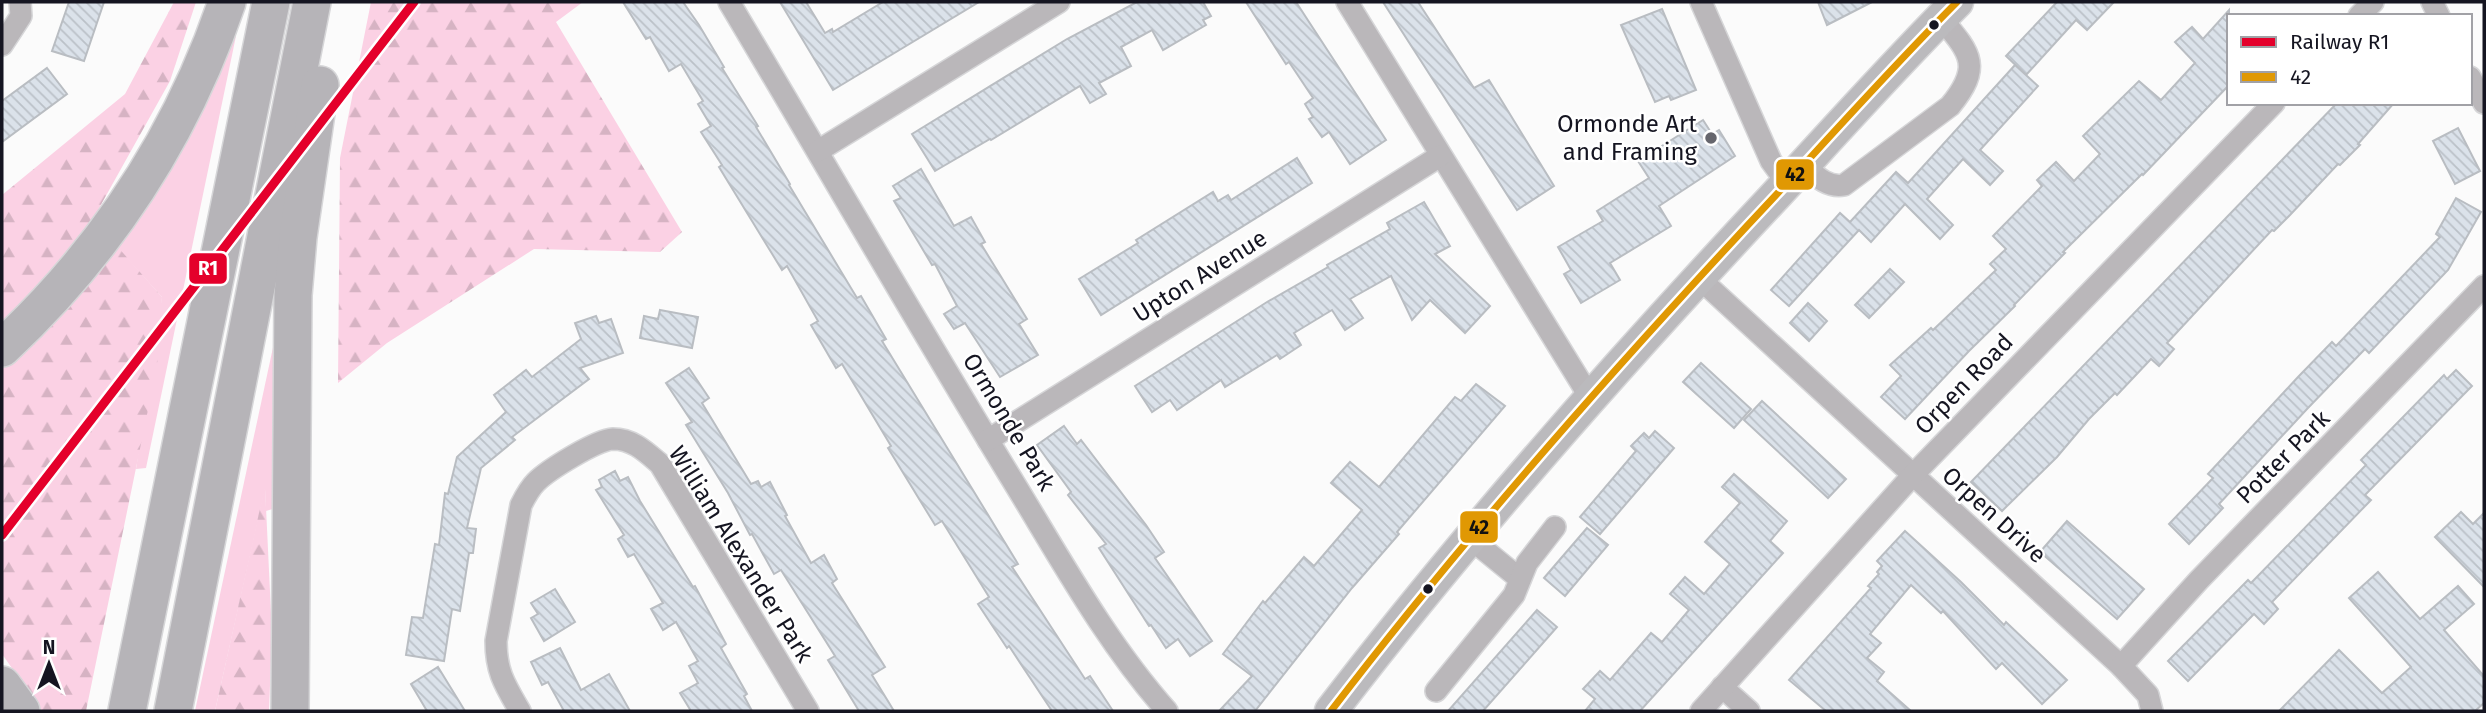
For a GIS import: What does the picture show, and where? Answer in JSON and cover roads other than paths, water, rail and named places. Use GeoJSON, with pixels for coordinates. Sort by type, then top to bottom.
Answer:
{"type":"FeatureCollection","features":[{"type":"Feature","properties":{"kind":"highway"},"geometry":{"type":"LineString","coordinates":[[2,348],[76,272],[110,230],[170,132],[194,85],[228,2]]}},
{"type":"Feature","properties":{"kind":"highway"},"geometry":{"type":"LineString","coordinates":[[127,711],[271,2]]}},
{"type":"Feature","properties":{"kind":"highway"},"geometry":{"type":"LineString","coordinates":[[173,711],[312,2]]}},
{"type":"Feature","properties":{"kind":"highway"},"geometry":{"type":"LineString","coordinates":[[290,711],[293,295],[316,104],[337,2]]}},
{"type":"Feature","properties":{"kind":"highway"},"geometry":{"type":"LineString","coordinates":[[2,685],[21,711]]}},
{"type":"Feature","properties":{"kind":"main road"},"geometry":{"type":"LineString","coordinates":[[1331,711],[1471,539],[1591,399],[1699,278],[1949,10]]}},
{"type":"Feature","properties":{"kind":"street"},"geometry":{"type":"LineString","coordinates":[[2,45],[21,16],[20,2]]}},
{"type":"Feature","properties":{"kind":"street","name":"Ormonde Park"},"geometry":{"type":"LineString","coordinates":[[729,2],[988,440],[1098,619],[1136,676],[1167,711]]}},
{"type":"Feature","properties":{"kind":"street"},"geometry":{"type":"LineString","coordinates":[[818,152],[1059,2]]}},
{"type":"Feature","properties":{"kind":"street"},"geometry":{"type":"LineString","coordinates":[[1347,2],[1591,399]]}},
{"type":"Feature","properties":{"kind":"street"},"geometry":{"type":"LineString","coordinates":[[1701,2],[1771,161],[1796,174],[1835,187],[1844,185],[1950,106],[1963,90],[1970,63],[1969,52],[1949,10]]}},
{"type":"Feature","properties":{"kind":"street"},"geometry":{"type":"LineString","coordinates":[[2472,81],[2484,103]]}},
{"type":"Feature","properties":{"kind":"street","name":"Orpen Road"},"geometry":{"type":"LineString","coordinates":[[1701,711],[1912,475],[2272,105]]}},
{"type":"Feature","properties":{"kind":"street","name":"Upton Avenue"},"geometry":{"type":"LineString","coordinates":[[988,440],[1440,156]]}},
{"type":"Feature","properties":{"kind":"street","name":"Orpen Drive"},"geometry":{"type":"LineString","coordinates":[[1699,278],[2121,666],[2148,695],[2151,711]]}},
{"type":"Feature","properties":{"kind":"street","name":"Potter Park"},"geometry":{"type":"LineString","coordinates":[[2121,666],[2199,580],[2484,286]]}},
{"type":"Feature","properties":{"kind":"street","name":"William Alexander Park"},"geometry":{"type":"LineString","coordinates":[[520,711],[501,678],[496,651],[521,505],[537,480],[595,443],[612,439],[641,447],[660,464],[808,711]]}},
{"type":"Feature","properties":{"kind":"street"},"geometry":{"type":"LineString","coordinates":[[1436,691],[1514,595],[1527,563],[1555,527]]}},
{"type":"Feature","properties":{"kind":"street"},"geometry":{"type":"LineString","coordinates":[[1471,539],[1520,579]]}},
{"type":"Feature","properties":{"kind":"street"},"geometry":{"type":"LineString","coordinates":[[1723,687],[1749,711]]}},
{"type":"Feature","properties":{"kind":"rail line","name":"R1"},"geometry":{"type":"LineString","coordinates":[[2,535],[414,2]]}},
{"type":"Feature","properties":{"kind":"place","name":"Ormonde Art and Framing"},"geometry":{"type":"Point","coordinates":[1711,138]}}]}
